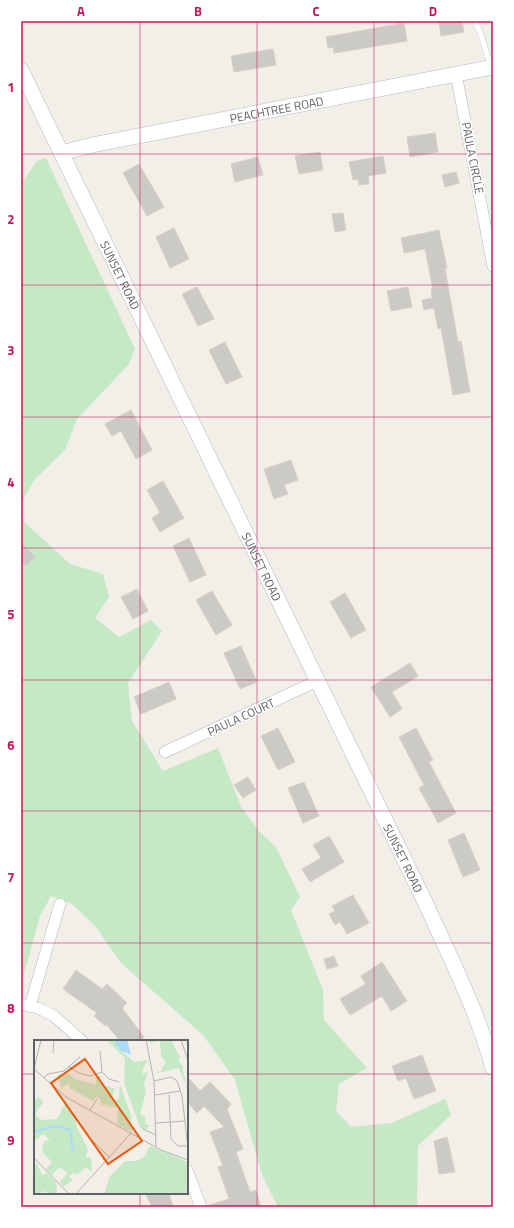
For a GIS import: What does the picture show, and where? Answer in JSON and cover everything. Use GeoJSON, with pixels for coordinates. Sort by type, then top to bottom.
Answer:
{"type":"FeatureCollection","features":[{"type":"Feature","properties":{"kind":"main road","name":"PEACHTREE ROAD"},"geometry":{"type":"LineString","coordinates":[[61,153],[97,144],[492,67]]}},
{"type":"Feature","properties":{"kind":"main road","name":"SUNSET ROAD"},"geometry":{"type":"LineString","coordinates":[[21,70],[463,983],[481,1030],[493,1068]]}},
{"type":"Feature","properties":{"kind":"street","name":"PAULA CIRCLE"},"geometry":{"type":"LineString","coordinates":[[456,74],[493,266]]}},
{"type":"Feature","properties":{"kind":"street","name":"PAULA COURT"},"geometry":{"type":"LineString","coordinates":[[165,752],[317,681]]}},
{"type":"Feature","properties":{"kind":"street"},"geometry":{"type":"LineString","coordinates":[[60,904],[25,1005],[38,1008],[54,1016],[81,1040]]}},
{"type":"Feature","properties":{"kind":"street"},"geometry":{"type":"LineString","coordinates":[[188,1173],[201,1207]]}},
{"type":"Feature","properties":{"kind":"lane"},"geometry":{"type":"LineString","coordinates":[[475,21],[492,67]]}},
{"type":"Feature","properties":{"kind":"green space"},"geometry":{"type":"Polygon","coordinates":[[[46,158],[135,349],[129,364],[77,419],[65,450],[35,479],[21,503],[21,185],[37,161],[46,158]]]}},
{"type":"Feature","properties":{"kind":"green space"},"geometry":{"type":"Polygon","coordinates":[[[21,519],[70,564],[103,574],[109,597],[95,618],[119,637],[151,620],[162,631],[128,683],[132,721],[163,771],[218,748],[241,807],[259,831],[276,847],[300,897],[291,910],[323,990],[324,1020],[367,1068],[339,1084],[336,1111],[351,1127],[392,1123],[445,1099],[451,1115],[418,1146],[417,1207],[278,1207],[262,1175],[235,1080],[203,1035],[121,963],[96,927],[72,904],[51,896],[40,916],[24,974],[21,978],[21,519]]]}},
{"type":"Feature","properties":{"kind":"building"},"geometry":{"type":"Polygon","coordinates":[[[439,21],[462,21],[464,32],[441,36],[439,21]]]}},
{"type":"Feature","properties":{"kind":"building"},"geometry":{"type":"Polygon","coordinates":[[[404,23],[407,41],[334,53],[333,47],[328,48],[326,37],[404,23]]]}},
{"type":"Feature","properties":{"kind":"building"},"geometry":{"type":"Polygon","coordinates":[[[273,49],[276,65],[234,72],[231,56],[273,49]]]}},
{"type":"Feature","properties":{"kind":"building"},"geometry":{"type":"Polygon","coordinates":[[[435,133],[438,152],[410,157],[407,137],[435,133]]]}},
{"type":"Feature","properties":{"kind":"building"},"geometry":{"type":"Polygon","coordinates":[[[320,152],[323,170],[299,174],[295,156],[320,152]]]}},
{"type":"Feature","properties":{"kind":"building"},"geometry":{"type":"Polygon","coordinates":[[[383,156],[386,173],[368,176],[369,184],[359,185],[358,179],[353,180],[349,162],[383,156]]]}},
{"type":"Feature","properties":{"kind":"building"},"geometry":{"type":"Polygon","coordinates":[[[258,157],[263,175],[235,182],[231,164],[258,157]]]}},
{"type":"Feature","properties":{"kind":"building"},"geometry":{"type":"Polygon","coordinates":[[[139,164],[164,207],[147,216],[123,173],[139,164]]]}},
{"type":"Feature","properties":{"kind":"building"},"geometry":{"type":"Polygon","coordinates":[[[456,172],[459,183],[445,187],[442,175],[456,172]]]}},
{"type":"Feature","properties":{"kind":"building"},"geometry":{"type":"Polygon","coordinates":[[[343,213],[346,230],[335,232],[332,214],[343,213]]]}},
{"type":"Feature","properties":{"kind":"building"},"geometry":{"type":"Polygon","coordinates":[[[174,228],[189,259],[170,268],[156,237],[174,228]]]}},
{"type":"Feature","properties":{"kind":"building"},"geometry":{"type":"Polygon","coordinates":[[[439,230],[447,268],[445,269],[458,342],[461,341],[470,392],[453,395],[441,328],[438,329],[434,308],[424,310],[422,300],[432,298],[431,289],[433,289],[425,249],[404,253],[401,238],[439,230]]]}},
{"type":"Feature","properties":{"kind":"building"},"geometry":{"type":"Polygon","coordinates":[[[197,287],[214,319],[198,326],[182,294],[197,287]]]}},
{"type":"Feature","properties":{"kind":"building"},"geometry":{"type":"Polygon","coordinates":[[[408,287],[412,307],[391,311],[387,291],[408,287]]]}},
{"type":"Feature","properties":{"kind":"building"},"geometry":{"type":"Polygon","coordinates":[[[225,342],[242,377],[226,384],[209,350],[225,342]]]}},
{"type":"Feature","properties":{"kind":"building"},"geometry":{"type":"Polygon","coordinates":[[[131,410],[152,450],[136,459],[121,431],[112,436],[105,424],[131,410]]]}},
{"type":"Feature","properties":{"kind":"building"},"geometry":{"type":"Polygon","coordinates":[[[291,460],[298,480],[284,485],[288,494],[274,499],[264,469],[291,460]]]}},
{"type":"Feature","properties":{"kind":"building"},"geometry":{"type":"Polygon","coordinates":[[[163,481],[184,518],[160,532],[152,518],[160,513],[147,490],[163,481]]]}},
{"type":"Feature","properties":{"kind":"building"},"geometry":{"type":"Polygon","coordinates":[[[189,538],[206,575],[190,582],[173,546],[189,538]]]}},
{"type":"Feature","properties":{"kind":"building"},"geometry":{"type":"Polygon","coordinates":[[[21,542],[35,557],[26,566],[21,560],[21,542]]]}},
{"type":"Feature","properties":{"kind":"building"},"geometry":{"type":"Polygon","coordinates":[[[137,589],[148,611],[133,619],[121,597],[137,589]]]}},
{"type":"Feature","properties":{"kind":"building"},"geometry":{"type":"Polygon","coordinates":[[[212,591],[232,625],[216,635],[196,600],[212,591]]]}},
{"type":"Feature","properties":{"kind":"building"},"geometry":{"type":"Polygon","coordinates":[[[345,593],[366,630],[351,638],[330,602],[345,593]]]}},
{"type":"Feature","properties":{"kind":"building"},"geometry":{"type":"Polygon","coordinates":[[[241,646],[257,682],[240,689],[224,653],[241,646]]]}},
{"type":"Feature","properties":{"kind":"building"},"geometry":{"type":"Polygon","coordinates":[[[410,663],[418,676],[392,692],[402,709],[390,717],[371,687],[410,663]]]}},
{"type":"Feature","properties":{"kind":"building"},"geometry":{"type":"Polygon","coordinates":[[[169,682],[176,699],[141,714],[134,697],[169,682]]]}},
{"type":"Feature","properties":{"kind":"building"},"geometry":{"type":"Polygon","coordinates":[[[278,728],[295,762],[278,770],[261,736],[278,728]]]}},
{"type":"Feature","properties":{"kind":"building"},"geometry":{"type":"Polygon","coordinates":[[[416,728],[433,760],[429,762],[456,813],[438,823],[419,788],[424,785],[399,737],[416,728]]]}},
{"type":"Feature","properties":{"kind":"building"},"geometry":{"type":"Polygon","coordinates":[[[248,777],[256,790],[243,798],[234,785],[248,777]]]}},
{"type":"Feature","properties":{"kind":"building"},"geometry":{"type":"Polygon","coordinates":[[[304,782],[319,816],[303,823],[288,788],[304,782]]]}},
{"type":"Feature","properties":{"kind":"building"},"geometry":{"type":"Polygon","coordinates":[[[464,833],[480,870],[463,877],[448,840],[464,833]]]}},
{"type":"Feature","properties":{"kind":"building"},"geometry":{"type":"Polygon","coordinates":[[[329,836],[344,862],[310,882],[302,869],[321,858],[313,845],[329,836]]]}},
{"type":"Feature","properties":{"kind":"building"},"geometry":{"type":"Polygon","coordinates":[[[353,895],[369,923],[347,934],[340,922],[335,925],[329,914],[335,911],[332,906],[353,895]]]}},
{"type":"Feature","properties":{"kind":"building"},"geometry":{"type":"Polygon","coordinates":[[[334,956],[338,966],[327,969],[324,959],[334,956]]]}},
{"type":"Feature","properties":{"kind":"building"},"geometry":{"type":"Polygon","coordinates":[[[382,962],[407,1001],[391,1011],[382,996],[350,1015],[340,999],[366,984],[361,976],[382,962]]]}},
{"type":"Feature","properties":{"kind":"building"},"geometry":{"type":"Polygon","coordinates":[[[76,970],[102,989],[107,984],[127,1003],[122,1008],[144,1037],[140,1040],[119,1040],[106,1024],[105,1026],[94,1016],[97,1013],[63,989],[76,970]]]}},
{"type":"Feature","properties":{"kind":"building"},"geometry":{"type":"Polygon","coordinates":[[[422,1055],[436,1091],[414,1099],[406,1078],[398,1081],[392,1066],[422,1055]]]}},
{"type":"Feature","properties":{"kind":"building"},"geometry":{"type":"Polygon","coordinates":[[[188,1077],[200,1091],[210,1082],[231,1104],[227,1109],[243,1149],[236,1152],[250,1192],[256,1190],[261,1207],[211,1207],[210,1205],[229,1199],[218,1167],[223,1166],[210,1132],[224,1127],[204,1106],[197,1113],[188,1103],[188,1077]]]}},
{"type":"Feature","properties":{"kind":"building"},"geometry":{"type":"Polygon","coordinates":[[[447,1137],[455,1172],[439,1174],[434,1141],[447,1137]]]}},
{"type":"Feature","properties":{"kind":"building"},"geometry":{"type":"Polygon","coordinates":[[[146,1194],[169,1194],[173,1207],[152,1207],[146,1194]]]}}]}
